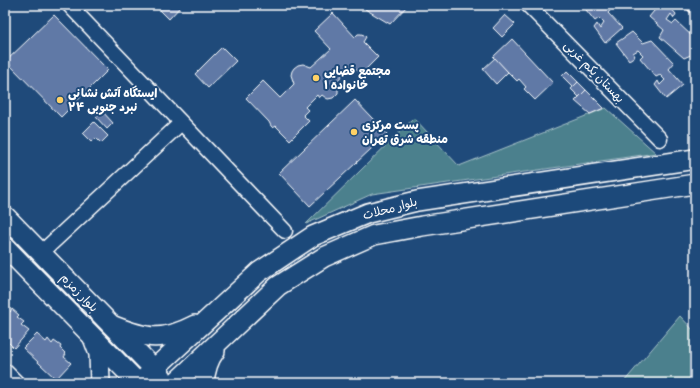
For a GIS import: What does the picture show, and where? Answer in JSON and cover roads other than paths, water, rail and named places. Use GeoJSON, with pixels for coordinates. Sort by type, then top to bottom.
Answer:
{"type":"FeatureCollection","features":[{"type":"Feature","properties":{"kind":"main road","name":"بلوار محلات"},"geometry":{"type":"LineString","coordinates":[[139,383],[259,272],[312,236],[368,213],[417,201],[695,159]]}},
{"type":"Feature","properties":{"kind":"main road","name":"بلوار محلات"},"geometry":{"type":"LineString","coordinates":[[175,383],[278,286],[324,257],[374,235],[422,226],[695,184]]}},
{"type":"Feature","properties":{"kind":"main road","name":"بلوار زمزم"},"geometry":{"type":"LineString","coordinates":[[5,216],[168,383]]}},
{"type":"Feature","properties":{"kind":"main road","name":"بلوار زمزم"},"geometry":{"type":"LineString","coordinates":[[5,250],[139,383]]}},
{"type":"Feature","properties":{"kind":"main road"},"geometry":{"type":"LineString","coordinates":[[109,323],[146,337],[162,337],[178,333],[212,315]]}},
{"type":"Feature","properties":{"kind":"main road"},"geometry":{"type":"LineString","coordinates":[[94,338],[99,354],[100,383]]}},
{"type":"Feature","properties":{"kind":"main road"},"geometry":{"type":"LineString","coordinates":[[204,383],[206,370],[212,354],[224,338]]}},
{"type":"Feature","properties":{"kind":"street"},"geometry":{"type":"LineString","coordinates":[[68,5],[285,231]]}},
{"type":"Feature","properties":{"kind":"street","name":"بهستان یکم غربی"},"geometry":{"type":"LineString","coordinates":[[528,5],[660,139]]}},
{"type":"Feature","properties":{"kind":"street"},"geometry":{"type":"LineString","coordinates":[[41,253],[181,122]]}},
{"type":"Feature","properties":{"kind":"street"},"geometry":{"type":"LineString","coordinates":[[5,371],[17,383]]}},
{"type":"Feature","properties":{"kind":"place","name":"مجتمع قضایی خانواده ۱"},"geometry":{"type":"Point","coordinates":[316,78]}},
{"type":"Feature","properties":{"kind":"place","name":"ایستگاه آتش نشانی ۲۴ نبرد جنوبی"},"geometry":{"type":"Point","coordinates":[60,100]}},
{"type":"Feature","properties":{"kind":"place","name":"پست مرکزی منطقه شرق تهران"},"geometry":{"type":"Point","coordinates":[354,132]}}]}
